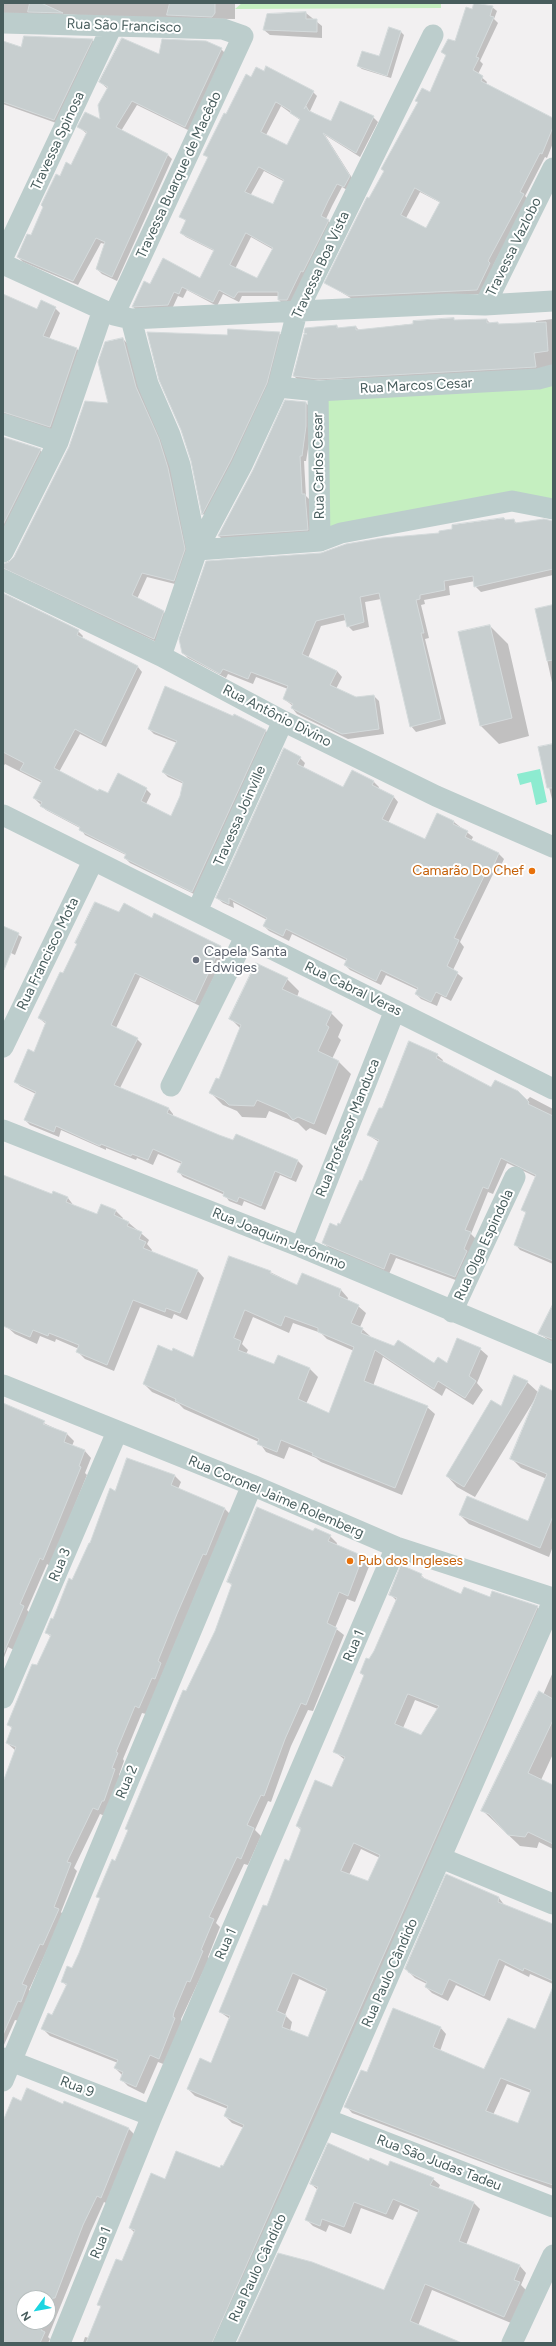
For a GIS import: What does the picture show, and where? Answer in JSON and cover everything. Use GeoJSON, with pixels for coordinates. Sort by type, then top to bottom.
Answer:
{"type":"FeatureCollection","features":[{"type":"Feature","properties":{"kind":"street","name":"Rua São Francisco"},"geometry":{"type":"LineString","coordinates":[[3,23],[223,29],[243,36]]}},
{"type":"Feature","properties":{"kind":"street","name":"Travessa Spinosa"},"geometry":{"type":"LineString","coordinates":[[3,257],[112,26]]}},
{"type":"Feature","properties":{"kind":"street","name":"Travessa Boa Vista"},"geometry":{"type":"LineString","coordinates":[[161,656],[197,550],[242,465],[278,387],[297,312],[432,35]]}},
{"type":"Feature","properties":{"kind":"street","name":"Travessa Buarque de Macêdo"},"geometry":{"type":"LineString","coordinates":[[3,552],[58,442],[243,36]]}},
{"type":"Feature","properties":{"kind":"street","name":"Travessa Vazlobo"},"geometry":{"type":"LineString","coordinates":[[485,305],[553,168]]}},
{"type":"Feature","properties":{"kind":"street"},"geometry":{"type":"LineString","coordinates":[[3,264],[116,315],[297,312],[448,304],[485,305],[553,301]]}},
{"type":"Feature","properties":{"kind":"street"},"geometry":{"type":"LineString","coordinates":[[116,315],[170,435],[180,465],[197,550],[320,541],[341,533],[512,501],[553,509]]}},
{"type":"Feature","properties":{"kind":"street","name":"Rua Marcos Cesar"},"geometry":{"type":"LineString","coordinates":[[278,387],[318,391],[538,379],[553,375]]}},
{"type":"Feature","properties":{"kind":"street","name":"Rua Carlos Cesar"},"geometry":{"type":"LineString","coordinates":[[318,391],[320,541]]}},
{"type":"Feature","properties":{"kind":"street"},"geometry":{"type":"LineString","coordinates":[[3,424],[58,442]]}},
{"type":"Feature","properties":{"kind":"street","name":"Rua Antônio Divino"},"geometry":{"type":"LineString","coordinates":[[3,580],[161,656],[283,721],[436,796],[553,847]]}},
{"type":"Feature","properties":{"kind":"street","name":"Travessa Joinville"},"geometry":{"type":"LineString","coordinates":[[197,911],[283,721]]}},
{"type":"Feature","properties":{"kind":"street","name":"Rua Cabral Veras"},"geometry":{"type":"LineString","coordinates":[[3,815],[197,911],[245,937],[396,1010],[553,1089]]}},
{"type":"Feature","properties":{"kind":"street","name":"Rua Francisco Mota"},"geometry":{"type":"LineString","coordinates":[[3,1047],[94,861]]}},
{"type":"Feature","properties":{"kind":"street"},"geometry":{"type":"LineString","coordinates":[[171,1086],[245,937]]}},
{"type":"Feature","properties":{"kind":"street","name":"Rua Professor Manduca"},"geometry":{"type":"LineString","coordinates":[[301,1247],[396,1010]]}},
{"type":"Feature","properties":{"kind":"street","name":"Rua Joaquim Jerônimo"},"geometry":{"type":"LineString","coordinates":[[3,1130],[301,1247],[452,1312],[553,1353]]}},
{"type":"Feature","properties":{"kind":"street","name":"Rua Olga Espindola"},"geometry":{"type":"LineString","coordinates":[[452,1312],[515,1177]]}},
{"type":"Feature","properties":{"kind":"street","name":"Rua Coronel Jaime Rolemberg"},"geometry":{"type":"LineString","coordinates":[[3,1385],[116,1432],[252,1485],[396,1547],[553,1599]]}},
{"type":"Feature","properties":{"kind":"street","name":"Rua 3"},"geometry":{"type":"LineString","coordinates":[[3,1698],[116,1432]]}},
{"type":"Feature","properties":{"kind":"street","name":"Rua 2"},"geometry":{"type":"LineString","coordinates":[[3,2080],[7,2059],[252,1485]]}},
{"type":"Feature","properties":{"kind":"street","name":"Rua 1"},"geometry":{"type":"LineString","coordinates":[[60,2343],[152,2116],[396,1547]]}},
{"type":"Feature","properties":{"kind":"street","name":"Rua Paulo Cândido"},"geometry":{"type":"LineString","coordinates":[[224,2343],[326,2119],[553,1599]]}},
{"type":"Feature","properties":{"kind":"street"},"geometry":{"type":"LineString","coordinates":[[441,1858],[553,1904]]}},
{"type":"Feature","properties":{"kind":"street","name":"Rua 9"},"geometry":{"type":"LineString","coordinates":[[7,2059],[152,2116]]}},
{"type":"Feature","properties":{"kind":"street","name":"Rua São Judas Tadeu"},"geometry":{"type":"LineString","coordinates":[[326,2119],[553,2207]]}},
{"type":"Feature","properties":{"kind":"street"},"geometry":{"type":"LineString","coordinates":[[512,2343],[553,2255]]}},
{"type":"Feature","properties":{"kind":"shaded area"},"geometry":{"type":"Polygon","coordinates":[[[242,3],[441,3],[441,8],[235,9],[242,3]]]}},
{"type":"Feature","properties":{"kind":"shaded area"},"geometry":{"type":"Polygon","coordinates":[[[553,381],[553,498],[328,527],[325,400],[553,381]]]}},
{"type":"Feature","properties":{"kind":"shaded area"},"geometry":{"type":"Polygon","coordinates":[[[540,769],[547,802],[536,805],[531,782],[520,785],[517,774],[540,769]]]}},
{"type":"Feature","properties":{"kind":"building"},"geometry":{"type":"Polygon","coordinates":[[[30,3],[41,3],[63,13],[28,12],[30,3]]]}},
{"type":"Feature","properties":{"kind":"building"},"geometry":{"type":"Polygon","coordinates":[[[170,3],[215,3],[215,13],[212,17],[167,15],[170,3]]]}},
{"type":"Feature","properties":{"kind":"building"},"geometry":{"type":"Polygon","coordinates":[[[474,3],[493,6],[490,16],[494,17],[476,57],[479,58],[473,70],[483,76],[481,81],[553,118],[553,127],[542,154],[540,153],[520,192],[524,194],[488,261],[490,263],[477,290],[349,296],[324,283],[367,197],[369,198],[384,171],[381,169],[418,102],[415,101],[422,88],[430,92],[446,55],[441,52],[448,39],[455,41],[466,7],[472,9],[474,3]],[[415,188],[401,215],[426,228],[440,202],[415,188]]]}},
{"type":"Feature","properties":{"kind":"building"},"geometry":{"type":"Polygon","coordinates":[[[306,12],[306,19],[317,19],[317,32],[263,30],[267,14],[306,12]]]}},
{"type":"Feature","properties":{"kind":"building"},"geometry":{"type":"Polygon","coordinates":[[[389,27],[401,31],[387,76],[357,66],[362,51],[379,56],[389,27]]]}},
{"type":"Feature","properties":{"kind":"building"},"geometry":{"type":"Polygon","coordinates":[[[24,36],[93,39],[54,120],[3,102],[3,41],[21,47],[24,36]]]}},
{"type":"Feature","properties":{"kind":"building"},"geometry":{"type":"Polygon","coordinates":[[[122,38],[159,54],[162,39],[206,41],[222,48],[185,127],[132,101],[116,127],[168,154],[112,277],[96,269],[105,242],[96,238],[73,281],[17,257],[27,234],[31,235],[43,207],[41,205],[56,174],[60,176],[66,162],[71,165],[87,132],[77,127],[85,112],[100,119],[98,105],[108,87],[99,82],[122,38]]]}},
{"type":"Feature","properties":{"kind":"building"},"geometry":{"type":"Polygon","coordinates":[[[266,66],[314,91],[304,109],[306,106],[309,111],[331,121],[340,101],[374,116],[356,153],[323,133],[350,176],[344,187],[337,184],[328,201],[321,216],[329,220],[303,272],[301,271],[287,300],[278,300],[278,292],[238,292],[234,298],[219,290],[213,302],[182,287],[179,294],[174,292],[168,305],[132,307],[144,281],[150,284],[163,258],[200,278],[214,250],[180,233],[186,220],[179,217],[208,157],[203,155],[246,74],[251,77],[256,67],[264,71],[266,66]],[[276,102],[261,132],[287,145],[300,119],[290,113],[291,111],[276,102]],[[259,167],[245,192],[273,204],[284,180],[259,167]],[[246,233],[230,265],[257,278],[273,248],[246,233]]]}},
{"type":"Feature","properties":{"kind":"building"},"geometry":{"type":"Polygon","coordinates":[[[3,294],[37,309],[41,300],[56,307],[43,336],[77,348],[50,427],[3,412],[3,294]]]}},
{"type":"Feature","properties":{"kind":"building"},"geometry":{"type":"Polygon","coordinates":[[[454,318],[454,320],[487,319],[487,323],[498,322],[498,324],[546,322],[548,351],[534,353],[536,367],[318,379],[293,376],[304,334],[307,334],[304,333],[305,328],[337,325],[337,328],[356,326],[356,330],[413,324],[413,321],[454,318]]]}},
{"type":"Feature","properties":{"kind":"building"},"geometry":{"type":"Polygon","coordinates":[[[228,329],[280,332],[267,383],[231,460],[202,515],[191,461],[181,430],[159,380],[147,332],[227,335],[228,329]]]}},
{"type":"Feature","properties":{"kind":"building"},"geometry":{"type":"Polygon","coordinates":[[[123,338],[136,387],[159,439],[168,468],[185,549],[174,581],[142,573],[132,595],[164,611],[154,639],[3,568],[3,564],[9,562],[14,557],[69,447],[85,401],[108,403],[98,362],[105,342],[123,338]]]}},
{"type":"Feature","properties":{"kind":"building"},"geometry":{"type":"Polygon","coordinates":[[[285,400],[306,402],[306,426],[302,456],[300,456],[302,494],[305,494],[308,530],[218,536],[253,470],[285,400]]]}},
{"type":"Feature","properties":{"kind":"building"},"geometry":{"type":"Polygon","coordinates":[[[3,437],[41,449],[3,525],[3,437]]]}},
{"type":"Feature","properties":{"kind":"building"},"geometry":{"type":"Polygon","coordinates":[[[504,518],[505,520],[514,519],[515,523],[544,519],[553,521],[553,569],[474,587],[473,576],[444,581],[445,590],[420,595],[420,599],[416,600],[424,633],[421,633],[441,719],[410,727],[379,593],[360,597],[364,622],[347,627],[344,614],[316,621],[302,654],[337,671],[330,685],[356,697],[374,695],[379,729],[342,734],[291,708],[293,704],[283,699],[288,686],[251,672],[248,679],[223,669],[220,674],[182,653],[179,639],[206,561],[321,553],[346,544],[382,538],[439,533],[439,531],[452,529],[452,525],[504,518]]]}},
{"type":"Feature","properties":{"kind":"building"},"geometry":{"type":"Polygon","coordinates":[[[3,593],[79,630],[77,635],[138,666],[101,743],[75,729],[54,768],[98,791],[99,789],[108,793],[118,773],[147,788],[141,801],[171,816],[180,796],[183,782],[162,772],[177,741],[148,729],[165,686],[233,716],[234,714],[266,730],[192,892],[124,858],[126,854],[79,830],[80,827],[40,806],[42,802],[33,798],[42,781],[20,770],[24,763],[3,752],[3,593]]]}},
{"type":"Feature","properties":{"kind":"building"},"geometry":{"type":"Polygon","coordinates":[[[553,605],[553,660],[547,661],[535,609],[553,605]]]}},
{"type":"Feature","properties":{"kind":"building"},"geometry":{"type":"Polygon","coordinates":[[[490,625],[512,718],[480,726],[458,632],[490,625]]]}},
{"type":"Feature","properties":{"kind":"building"},"geometry":{"type":"Polygon","coordinates":[[[553,744],[553,788],[547,788],[538,747],[553,744]]]}},
{"type":"Feature","properties":{"kind":"building"},"geometry":{"type":"Polygon","coordinates":[[[284,748],[301,757],[297,764],[343,787],[352,770],[374,781],[372,785],[394,796],[382,819],[425,839],[437,813],[454,821],[453,824],[468,831],[465,837],[499,853],[492,869],[488,868],[454,938],[459,940],[447,966],[458,972],[446,997],[436,992],[431,1002],[415,994],[418,988],[381,970],[376,981],[344,965],[347,959],[286,929],[283,936],[263,926],[267,918],[229,898],[229,904],[216,898],[284,748]]]}},
{"type":"Feature","properties":{"kind":"building"},"geometry":{"type":"Polygon","coordinates":[[[95,902],[119,912],[124,903],[152,918],[154,913],[221,946],[195,1002],[135,973],[111,1025],[138,1038],[114,1085],[169,1108],[167,1113],[219,1135],[233,1140],[236,1134],[298,1160],[291,1178],[275,1171],[261,1206],[239,1197],[237,1202],[223,1196],[224,1192],[177,1172],[182,1162],[153,1149],[148,1160],[132,1154],[131,1156],[101,1144],[100,1146],[56,1126],[54,1132],[24,1120],[36,1092],[14,1082],[28,1049],[34,1052],[46,1022],[38,1018],[60,972],[63,973],[77,944],[75,943],[95,902]]]}},
{"type":"Feature","properties":{"kind":"building"},"geometry":{"type":"Polygon","coordinates":[[[3,926],[19,933],[4,970],[3,970],[3,926]]]}},
{"type":"Feature","properties":{"kind":"building"},"geometry":{"type":"Polygon","coordinates":[[[256,963],[288,978],[282,989],[332,1012],[326,1025],[329,1027],[318,1051],[339,1061],[314,1124],[298,1117],[293,1120],[287,1113],[257,1100],[254,1106],[229,1105],[224,1100],[209,1093],[216,1078],[219,1079],[241,1025],[229,1019],[256,963]]]}},
{"type":"Feature","properties":{"kind":"building"},"geometry":{"type":"Polygon","coordinates":[[[409,1041],[438,1054],[436,1058],[491,1087],[495,1080],[518,1091],[529,1102],[528,1104],[553,1116],[553,1261],[514,1245],[526,1212],[521,1210],[536,1175],[501,1158],[488,1189],[483,1187],[465,1230],[471,1232],[464,1249],[467,1251],[455,1277],[390,1253],[384,1269],[322,1243],[330,1223],[337,1226],[338,1223],[340,1224],[360,1180],[362,1181],[379,1140],[367,1135],[379,1108],[382,1108],[409,1041]]]}},
{"type":"Feature","properties":{"kind":"building"},"geometry":{"type":"Polygon","coordinates":[[[3,1175],[52,1194],[53,1191],[68,1197],[66,1202],[97,1214],[101,1204],[116,1210],[114,1215],[129,1222],[127,1226],[142,1232],[139,1239],[146,1242],[143,1248],[198,1270],[180,1313],[166,1308],[165,1312],[133,1300],[107,1365],[76,1352],[79,1345],[49,1333],[48,1336],[33,1330],[30,1337],[3,1326],[3,1175]]]}},
{"type":"Feature","properties":{"kind":"building"},"geometry":{"type":"Polygon","coordinates":[[[229,1256],[271,1271],[270,1273],[297,1285],[302,1273],[341,1289],[339,1296],[359,1305],[351,1323],[363,1328],[361,1333],[394,1346],[398,1340],[434,1363],[438,1357],[447,1363],[457,1338],[481,1348],[469,1376],[476,1381],[465,1398],[438,1381],[434,1389],[375,1350],[364,1381],[428,1406],[395,1488],[312,1455],[313,1453],[281,1440],[277,1452],[257,1444],[259,1439],[175,1401],[176,1399],[143,1384],[158,1345],[172,1351],[173,1348],[193,1357],[229,1256]],[[245,1310],[234,1338],[241,1341],[238,1350],[274,1364],[278,1355],[310,1368],[298,1399],[329,1413],[354,1347],[318,1332],[318,1328],[285,1316],[281,1326],[245,1310]]]}},
{"type":"Feature","properties":{"kind":"building"},"geometry":{"type":"Polygon","coordinates":[[[553,1304],[553,1337],[552,1339],[538,1334],[553,1304]]]}},
{"type":"Feature","properties":{"kind":"building"},"geometry":{"type":"Polygon","coordinates":[[[514,1375],[528,1381],[464,1487],[446,1476],[491,1400],[501,1406],[514,1375]]]}},
{"type":"Feature","properties":{"kind":"building"},"geometry":{"type":"Polygon","coordinates":[[[541,1385],[553,1391],[553,1516],[540,1548],[459,1515],[467,1496],[528,1521],[547,1474],[510,1459],[541,1385]]]}},
{"type":"Feature","properties":{"kind":"building"},"geometry":{"type":"Polygon","coordinates":[[[3,1403],[45,1421],[43,1424],[67,1433],[64,1442],[85,1450],[79,1466],[81,1467],[43,1560],[40,1558],[20,1604],[24,1606],[3,1655],[3,1403]]]}},
{"type":"Feature","properties":{"kind":"building"},"geometry":{"type":"Polygon","coordinates":[[[127,1458],[175,1475],[171,1485],[225,1508],[206,1555],[203,1554],[177,1614],[158,1661],[161,1663],[155,1679],[152,1678],[139,1708],[135,1706],[116,1752],[118,1753],[112,1768],[115,1769],[104,1801],[102,1801],[98,1810],[93,1808],[67,1862],[71,1863],[54,1907],[59,1909],[43,1945],[40,1944],[22,1984],[27,1986],[21,2002],[18,2001],[3,2035],[3,1782],[16,1747],[6,1743],[12,1727],[7,1725],[32,1664],[37,1665],[51,1635],[45,1633],[51,1618],[53,1619],[69,1578],[72,1580],[90,1543],[110,1488],[115,1491],[127,1458]]]}},
{"type":"Feature","properties":{"kind":"building"},"geometry":{"type":"Polygon","coordinates":[[[257,1507],[313,1531],[315,1528],[331,1535],[328,1541],[363,1556],[348,1596],[339,1592],[327,1623],[337,1628],[306,1705],[301,1703],[285,1739],[264,1796],[261,1795],[247,1825],[254,1828],[241,1859],[237,1857],[209,1917],[214,1919],[201,1950],[203,1951],[190,1982],[187,1981],[174,2012],[173,2017],[175,2018],[159,2059],[150,2055],[136,2087],[120,2080],[123,2072],[114,2068],[118,2060],[41,2029],[48,2013],[52,2015],[67,1984],[61,1982],[67,1966],[72,1968],[79,1953],[100,1898],[96,1897],[112,1859],[115,1861],[128,1830],[125,1829],[183,1690],[186,1691],[215,1631],[232,1584],[227,1582],[257,1507]]]}},
{"type":"Feature","properties":{"kind":"building"},"geometry":{"type":"Polygon","coordinates":[[[401,1565],[422,1574],[421,1577],[461,1594],[464,1587],[490,1597],[492,1591],[538,1606],[212,2343],[86,2343],[101,2306],[97,2305],[116,2259],[122,2261],[135,2230],[129,2228],[151,2173],[165,2179],[176,2151],[220,2168],[221,2165],[223,2166],[244,2125],[224,2116],[228,2106],[187,2089],[200,2058],[211,2063],[230,2016],[219,2012],[263,1905],[267,1906],[285,1859],[289,1861],[301,1828],[296,1826],[315,1780],[332,1787],[345,1757],[333,1752],[364,1675],[360,1673],[366,1658],[369,1659],[374,1651],[397,1598],[389,1595],[401,1565]],[[408,1694],[395,1724],[421,1735],[439,1706],[408,1694]],[[354,1843],[341,1871],[368,1881],[380,1855],[354,1843]],[[293,1973],[277,2011],[286,2015],[282,2027],[308,2037],[327,1989],[293,1973]]]}},
{"type":"Feature","properties":{"kind":"building"},"geometry":{"type":"Polygon","coordinates":[[[539,1691],[553,1699],[553,1720],[528,1773],[553,1785],[553,1844],[528,1832],[525,1837],[508,1835],[489,1814],[481,1811],[539,1691]]]}},
{"type":"Feature","properties":{"kind":"building"},"geometry":{"type":"Polygon","coordinates":[[[446,1874],[499,1897],[498,1902],[553,1924],[553,1981],[524,1968],[523,1971],[499,1959],[484,1996],[449,1979],[442,1995],[425,1987],[427,1982],[405,1969],[446,1874]]]}},
{"type":"Feature","properties":{"kind":"building"},"geometry":{"type":"Polygon","coordinates":[[[553,1987],[553,2185],[513,2172],[344,2107],[361,2070],[367,2072],[393,2008],[441,2027],[433,2047],[484,2069],[508,2018],[535,2029],[553,1987]],[[501,2078],[486,2111],[518,2123],[531,2090],[501,2078]]]}},
{"type":"Feature","properties":{"kind":"building"},"geometry":{"type":"Polygon","coordinates":[[[27,2088],[63,2104],[64,2101],[129,2128],[101,2198],[97,2196],[83,2225],[56,2295],[56,2290],[16,2290],[16,2330],[41,2330],[45,2332],[40,2343],[3,2343],[3,2121],[13,2097],[21,2101],[27,2088]]]}},
{"type":"Feature","properties":{"kind":"building"},"geometry":{"type":"Polygon","coordinates":[[[328,2143],[369,2161],[370,2158],[388,2166],[390,2161],[434,2178],[430,2185],[474,2202],[459,2241],[520,2265],[514,2280],[520,2282],[504,2317],[425,2284],[410,2321],[462,2343],[237,2343],[278,2253],[312,2262],[384,2290],[419,2210],[393,2199],[386,2214],[354,2202],[344,2227],[322,2219],[320,2226],[305,2220],[318,2187],[310,2184],[328,2143]]]}},
{"type":"Feature","properties":{"kind":"place","name":"Camarão Do Chef"},"geometry":{"type":"Point","coordinates":[532,871]}},
{"type":"Feature","properties":{"kind":"place","name":"Capela Santa Edwiges"},"geometry":{"type":"Point","coordinates":[196,960]}},
{"type":"Feature","properties":{"kind":"place","name":"Pub dos Ingleses"},"geometry":{"type":"Point","coordinates":[350,1561]}}]}
